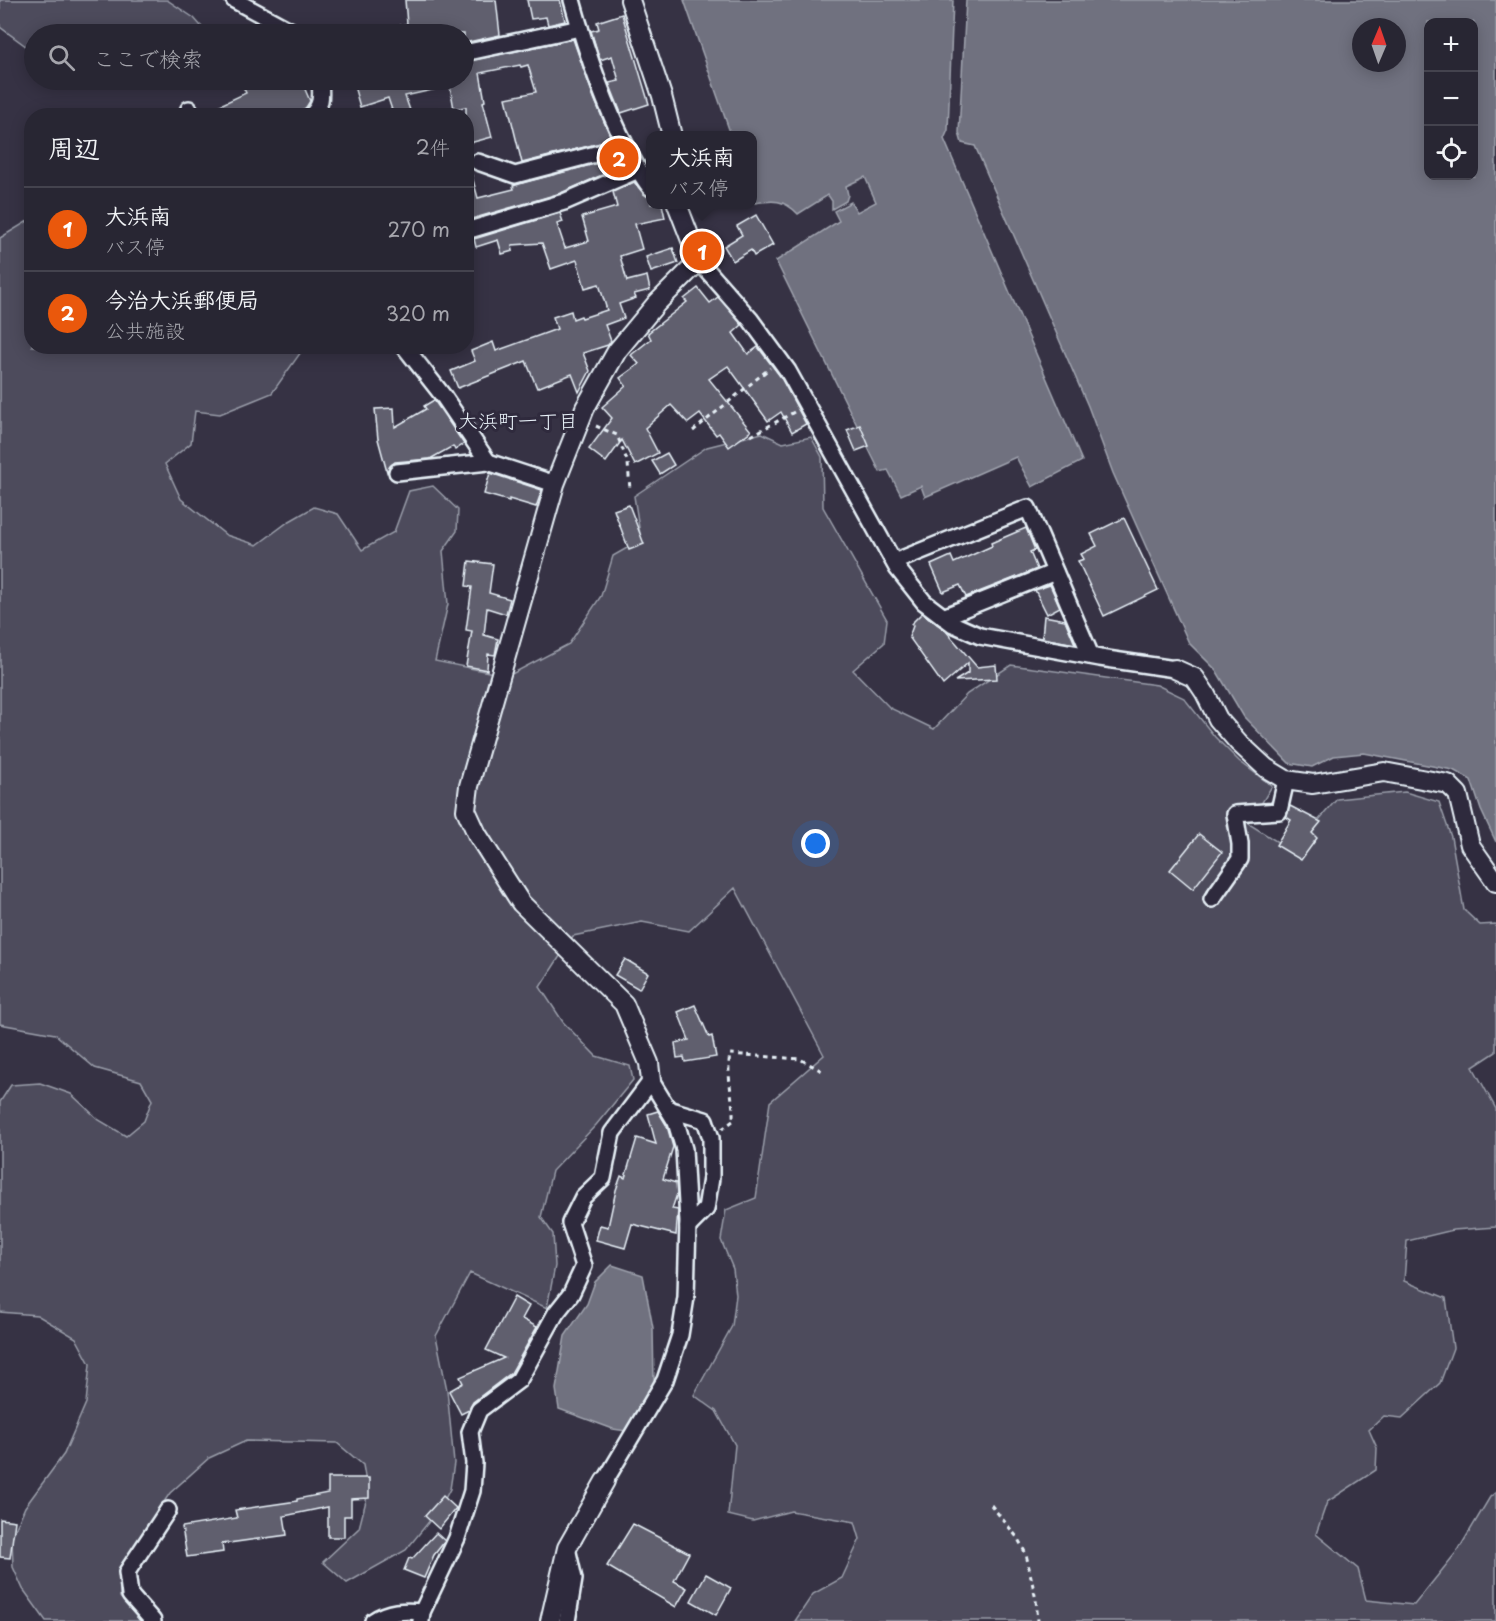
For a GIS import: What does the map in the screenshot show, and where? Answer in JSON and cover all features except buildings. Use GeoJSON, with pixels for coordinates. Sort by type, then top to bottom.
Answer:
{"type":"FeatureCollection","features":[{"type":"Feature","properties":{"kind":"street"},"geometry":{"type":"LineString","coordinates":[[234,0],[278,24]]}},
{"type":"Feature","properties":{"kind":"street"},"geometry":{"type":"LineString","coordinates":[[572,0],[611,118],[646,181]]}},
{"type":"Feature","properties":{"kind":"street"},"geometry":{"type":"LineString","coordinates":[[630,0],[662,96],[671,131]]}},
{"type":"Feature","properties":{"kind":"street"},"geometry":{"type":"LineString","coordinates":[[474,50],[580,28]]}},
{"type":"Feature","properties":{"kind":"street"},"geometry":{"type":"LineString","coordinates":[[318,108],[322,99],[321,90]]}},
{"type":"Feature","properties":{"kind":"street"},"geometry":{"type":"LineString","coordinates":[[478,162],[515,176],[626,146]]}},
{"type":"Feature","properties":{"kind":"street"},"geometry":{"type":"LineString","coordinates":[[474,229],[564,202],[638,170]]}},
{"type":"Feature","properties":{"kind":"street"},"geometry":{"type":"LineString","coordinates":[[678,209],[699,261],[750,319],[780,360],[807,404],[894,562],[924,602],[953,624],[980,636],[1090,657],[1175,669],[1195,678],[1218,719],[1239,743],[1266,768],[1286,780],[1313,784],[1384,772],[1448,784],[1458,794],[1470,845],[1496,882]]}},
{"type":"Feature","properties":{"kind":"street"},"geometry":{"type":"LineString","coordinates":[[550,1621],[567,1548],[665,1380],[680,1335],[686,1297],[688,1227],[684,1149],[676,1122],[651,1081],[649,1063],[624,1004],[521,903],[477,834],[466,810],[469,786],[555,484],[580,421],[616,351],[656,304],[699,261]]}},
{"type":"Feature","properties":{"kind":"street"},"geometry":{"type":"LineString","coordinates":[[410,354],[444,397],[488,462]]}},
{"type":"Feature","properties":{"kind":"street"},"geometry":{"type":"LineString","coordinates":[[397,472],[488,462],[555,484]]}},
{"type":"Feature","properties":{"kind":"street"},"geometry":{"type":"LineString","coordinates":[[894,562],[1028,508],[1090,657]]}},
{"type":"Feature","properties":{"kind":"street"},"geometry":{"type":"LineString","coordinates":[[943,617],[1055,572]]}},
{"type":"Feature","properties":{"kind":"street"},"geometry":{"type":"LineString","coordinates":[[1212,899],[1240,859],[1235,814],[1279,812],[1286,780]]}},
{"type":"Feature","properties":{"kind":"street"},"geometry":{"type":"LineString","coordinates":[[373,1621],[382,1615],[405,1610],[421,1616],[457,1538],[472,1491],[474,1463],[470,1432],[479,1410],[519,1380],[556,1313],[571,1294],[584,1266],[570,1223],[583,1197],[603,1178],[612,1133],[651,1081]]}},
{"type":"Feature","properties":{"kind":"street"},"geometry":{"type":"LineString","coordinates":[[668,1109],[705,1120],[711,1138],[711,1178],[706,1209],[688,1227]]}},
{"type":"Feature","properties":{"kind":"street"},"geometry":{"type":"LineString","coordinates":[[153,1621],[130,1595],[127,1572],[168,1510]]}},
{"type":"Feature","properties":{"kind":"street"},"geometry":{"type":"LineString","coordinates":[[567,1548],[574,1579],[567,1621]]}},
{"type":"Feature","properties":{"kind":"path"},"geometry":{"type":"LineString","coordinates":[[693,432],[780,360]]}},
{"type":"Feature","properties":{"kind":"path"},"geometry":{"type":"LineString","coordinates":[[751,436],[807,404]]}},
{"type":"Feature","properties":{"kind":"path"},"geometry":{"type":"LineString","coordinates":[[580,421],[617,435],[628,463],[630,490]]}},
{"type":"Feature","properties":{"kind":"path"},"geometry":{"type":"LineString","coordinates":[[711,1138],[733,1121],[734,1104],[728,1066],[730,1054],[800,1059],[822,1071]]}},
{"type":"Feature","properties":{"kind":"path"},"geometry":{"type":"LineString","coordinates":[[991,1505],[1017,1537],[1026,1554],[1038,1621]]}},
{"type":"Feature","properties":{"kind":"shaded area"},"geometry":{"type":"Polygon","coordinates":[[[0,0],[167,0],[199,24],[24,24],[24,45],[0,27],[0,0]]]}},
{"type":"Feature","properties":{"kind":"shaded area"},"geometry":{"type":"Polygon","coordinates":[[[24,223],[24,354],[300,354],[272,393],[220,414],[195,411],[191,443],[165,464],[181,499],[226,535],[257,545],[288,522],[314,507],[338,514],[362,550],[394,532],[409,491],[433,486],[458,510],[457,531],[443,551],[448,604],[435,661],[508,676],[569,644],[601,596],[613,556],[641,540],[634,496],[707,447],[762,433],[783,443],[811,437],[822,457],[823,507],[887,620],[884,643],[853,670],[890,708],[934,729],[967,694],[1011,665],[1157,685],[1184,698],[1215,737],[1239,761],[1272,786],[1249,824],[1292,851],[1337,799],[1405,792],[1439,802],[1451,837],[1464,910],[1480,925],[1496,924],[1496,1052],[1473,1067],[1496,1109],[1496,1227],[1453,1230],[1407,1241],[1404,1281],[1446,1298],[1453,1348],[1440,1383],[1402,1418],[1384,1416],[1369,1430],[1377,1448],[1376,1470],[1327,1502],[1316,1534],[1358,1569],[1366,1600],[1414,1605],[1459,1549],[1490,1497],[1496,1492],[1496,1621],[795,1621],[813,1594],[842,1578],[860,1539],[855,1522],[791,1511],[753,1521],[728,1515],[735,1445],[716,1411],[694,1395],[732,1326],[736,1295],[733,1269],[721,1240],[726,1210],[756,1198],[770,1102],[824,1055],[735,888],[689,931],[642,922],[573,936],[540,987],[563,1022],[596,1056],[630,1066],[633,1080],[596,1125],[552,1171],[541,1217],[553,1234],[555,1266],[547,1308],[470,1273],[436,1336],[447,1390],[454,1463],[450,1489],[440,1508],[406,1550],[347,1583],[323,1562],[359,1528],[368,1493],[363,1465],[337,1443],[246,1441],[209,1458],[170,1493],[119,1568],[120,1597],[140,1621],[46,1621],[23,1589],[13,1567],[12,1537],[25,1507],[64,1454],[86,1403],[90,1364],[76,1338],[37,1315],[0,1312],[0,1102],[11,1085],[40,1083],[71,1094],[99,1120],[126,1136],[144,1121],[152,1100],[141,1081],[95,1068],[55,1034],[0,1024],[0,238],[24,223]]]}},
{"type":"Feature","properties":{"kind":"water"},"geometry":{"type":"Polygon","coordinates":[[[684,0],[953,0],[948,130],[944,139],[1082,461],[1032,487],[1016,457],[925,497],[921,486],[901,495],[888,470],[880,472],[776,261],[839,221],[834,211],[851,202],[857,212],[876,202],[865,177],[846,186],[848,195],[846,201],[832,209],[832,201],[828,195],[798,214],[783,203],[757,203],[757,131],[730,131],[684,0]]]}},
{"type":"Feature","properties":{"kind":"water"},"geometry":{"type":"Polygon","coordinates":[[[966,0],[1496,0],[1496,842],[1481,810],[1471,780],[1453,770],[1364,753],[1334,756],[1312,767],[1289,763],[1244,717],[1216,670],[1189,643],[1113,473],[1088,406],[975,146],[962,143],[959,133],[966,0]]]}},
{"type":"Feature","properties":{"kind":"water"},"geometry":{"type":"Polygon","coordinates":[[[612,1265],[643,1275],[653,1328],[654,1384],[626,1431],[613,1429],[559,1409],[556,1389],[565,1336],[587,1304],[595,1282],[612,1265]]]}},
{"type":"Feature","properties":{"kind":"place","name":"今治大浜郵便局"},"geometry":{"type":"Point","coordinates":[619,158]}},
{"type":"Feature","properties":{"kind":"place","name":"大浜南"},"geometry":{"type":"Point","coordinates":[702,251]}},
{"type":"Feature","properties":{"kind":"district","name":"大浜町一丁目"},"geometry":{"type":"Point","coordinates":[518,421]}}]}
